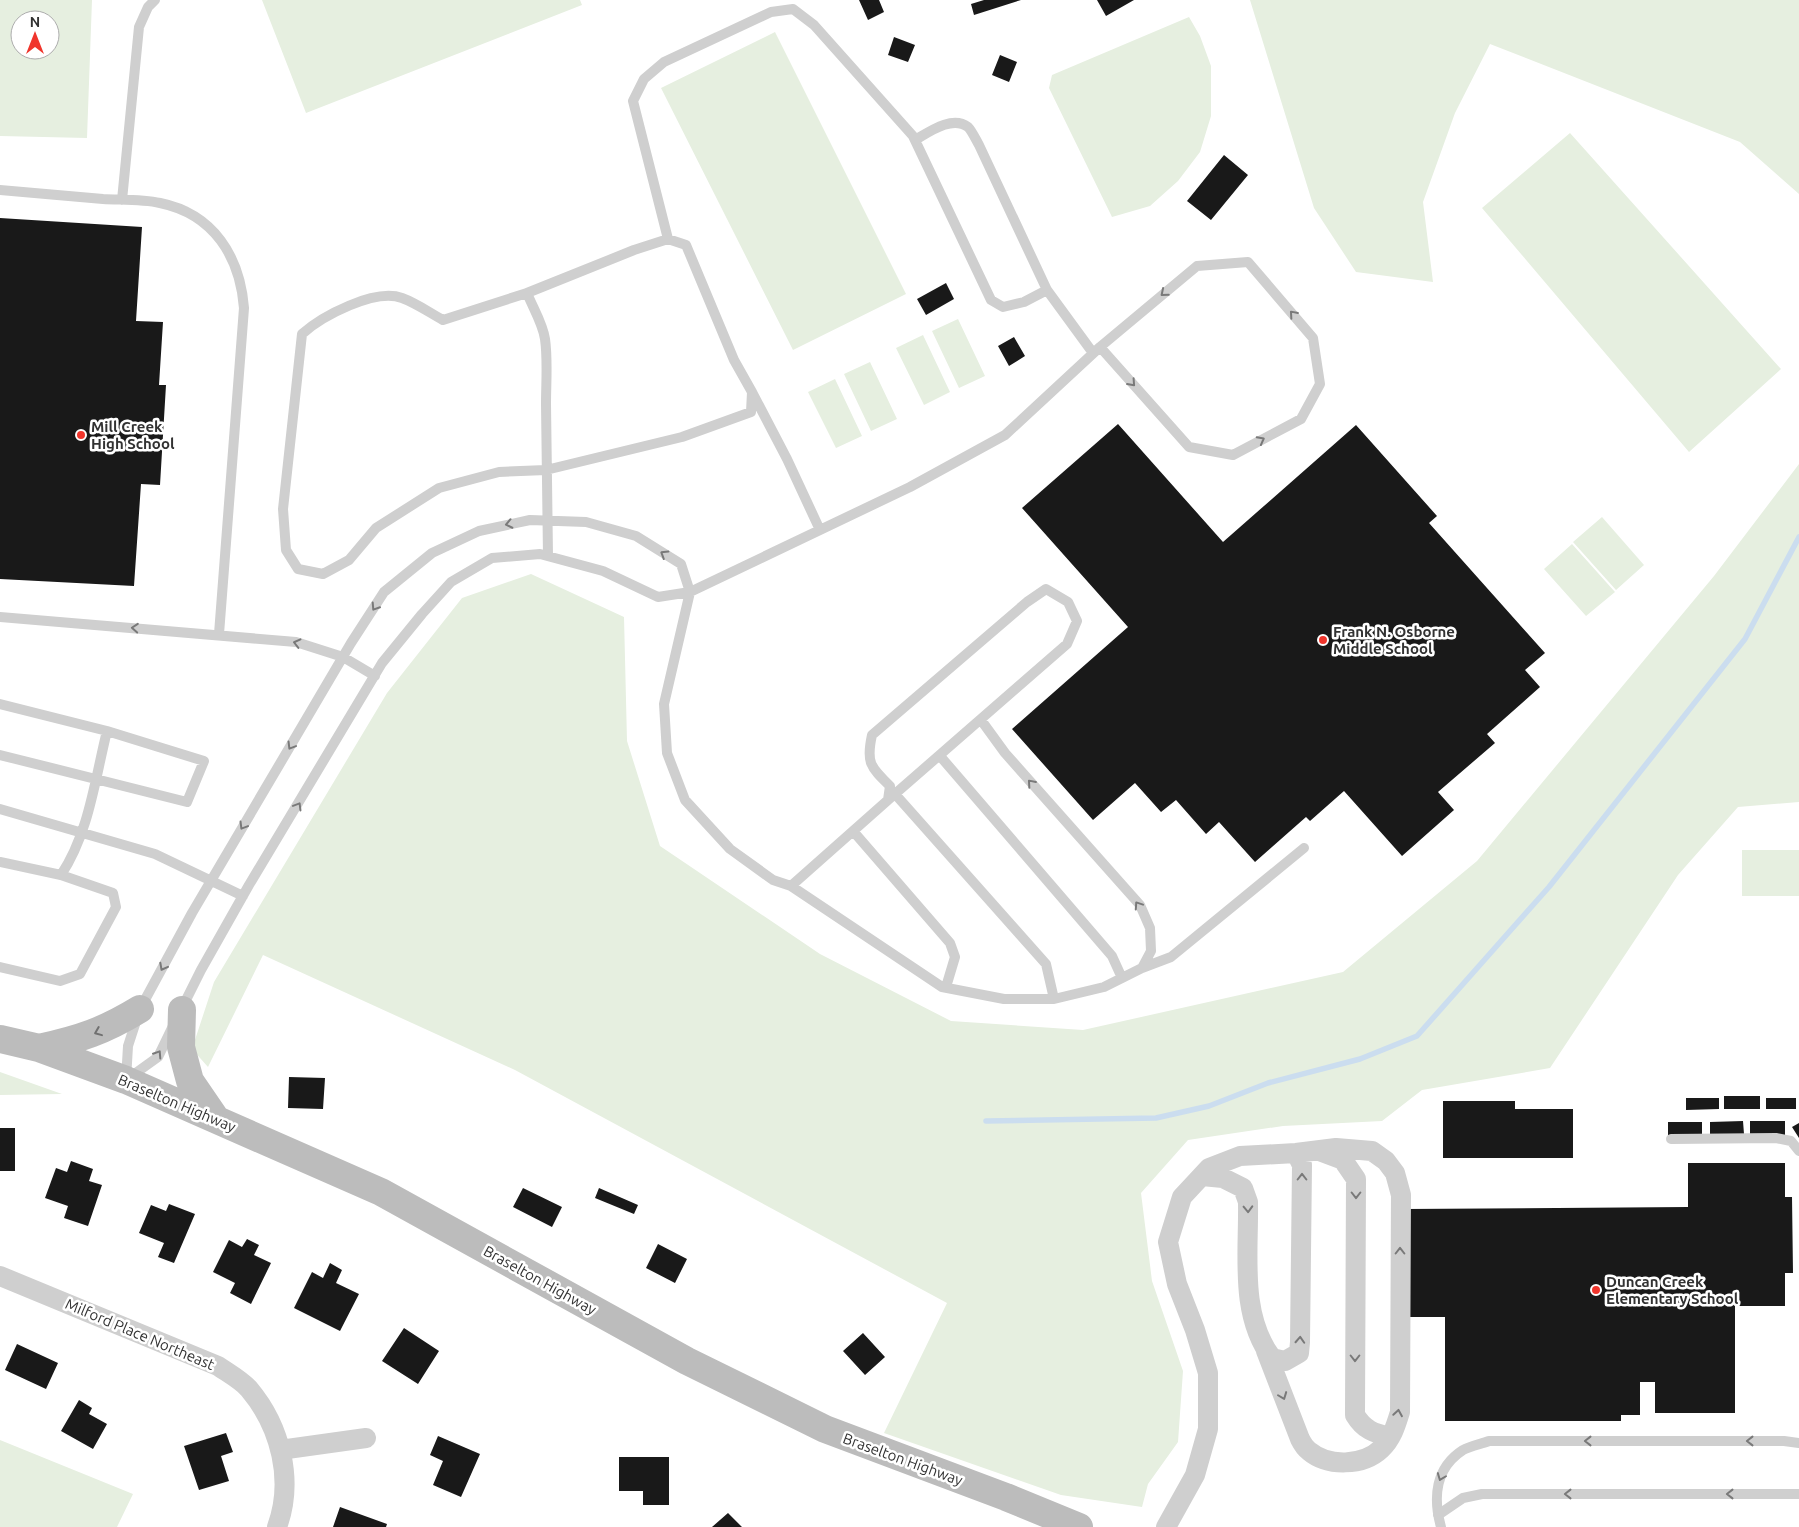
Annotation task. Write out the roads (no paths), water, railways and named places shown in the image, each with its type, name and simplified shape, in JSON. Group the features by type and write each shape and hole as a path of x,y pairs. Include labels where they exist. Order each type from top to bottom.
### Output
{"main road":[{"path":"39,1048 82,1038 112,1026 140,1009"},
{"path":"182,1010 181,1047 190,1081 216,1119"},
{"name":"Braselton Highway","path":"0,1039 39,1048 126,1080 381,1192 687,1361 824,1429 1006,1497 1079,1527"}],"street":[{"path":"1327,1149 1343,1160 1356,1179 1355,1415 1361,1426 1390,1437"},
{"path":"1166,1527 1195,1475 1208,1429 1208,1373 1195,1330 1177,1284 1168,1242 1182,1197 1209,1168 1240,1156 1296,1153 1327,1149 1372,1151 1386,1161 1395,1173 1401,1195 1400,1412 1395,1430 1381,1449 1364,1459 1344,1463 1324,1459 1308,1451 1300,1439 1266,1350"},
{"path":"1202,1176 1223,1178 1243,1188 1248,1202 1251,1312 1261,1344 1272,1358 1285,1361 1299,1353 1302,1165 1296,1153"},
{"name":"Milford Place Northeast","path":"0,1276 218,1366 249,1388 274,1428 286,1472 284,1509 277,1527"},
{"path":"280,1450 366,1438"}],"lane":[{"path":"122,200 138,27 148,7 155,0"},
{"path":"668,239 633,101 644,79 664,62 772,12 793,9 814,25 915,140 991,300 1003,307 1024,302 1047,290"},
{"path":"126,1080 158,1057 201,970 243,896 375,676 422,614 451,582 492,558 540,554 603,571 658,597 690,592 910,487 1004,435 1096,350 1197,266 1248,262 1313,338 1320,384 1302,419 1233,455 1189,447 1096,350 1047,290 979,144 968,127 955,123 938,127 915,140"},
{"path":"0,190 160,203 186,212 202,222 229,251 237,268 242,286 244,308 219,634"},
{"path":"752,392 751,412 682,437 546,470 499,472 439,488 376,528 348,560 323,574 298,569 286,550 283,509 302,334 315,322 374,296 400,297 443,320 527,293 634,250 668,239 686,246 734,360 752,392 787,459 820,530"},
{"path":"527,293 545,338 548,556"},
{"path":"126,1080 128,1046 140,1009 212,879 343,657 384,592 432,553 479,531 530,520 586,522 636,536 681,564 690,592 664,704 667,753 685,800 730,849 773,880 791,886 858,933 946,988 1004,999 1054,999 1104,988 1142,968 1171,957 1304,848"},
{"path":"791,886 891,797 1067,644 1076,621 1068,602 1046,589 1027,602 872,734 868,752 872,769 890,786 891,797 1046,964 1054,999"},
{"path":"0,617 296,642 343,657 375,676"},
{"path":"0,704 107,731 204,761 187,802 0,755"},
{"path":"981,720 1004,752 1140,905 1150,928 1151,951 1142,968"},
{"path":"61,875 74,855 82,832 107,731"},
{"path":"940,756 1112,956 1122,978"},
{"path":"0,809 155,854 212,879 243,896"},
{"path":"853,831 950,943 955,957 946,988"},
{"path":"0,862 61,875 113,893 116,907 80,974 60,981 0,967"},
{"path":"1671,1139 1776,1138 1791,1141 1799,1152"},
{"path":"1441,1527 1435,1493 1447,1463 1464,1449 1489,1441 1784,1441 1799,1443"},
{"path":"1438,1515 1463,1498 1482,1494 1799,1494"}],"waterway":[{"path":"986,1121 1156,1118 1209,1106 1268,1083 1360,1059 1417,1036 1549,887 1745,639 1799,537"}],"place":[{"name":"Mill Creek High School","path":"81,435"},
{"name":"Frank N. Osborne Middle School","path":"1323,640"},
{"name":"Duncan Creek Elementary School","path":"1596,1290"}]}
